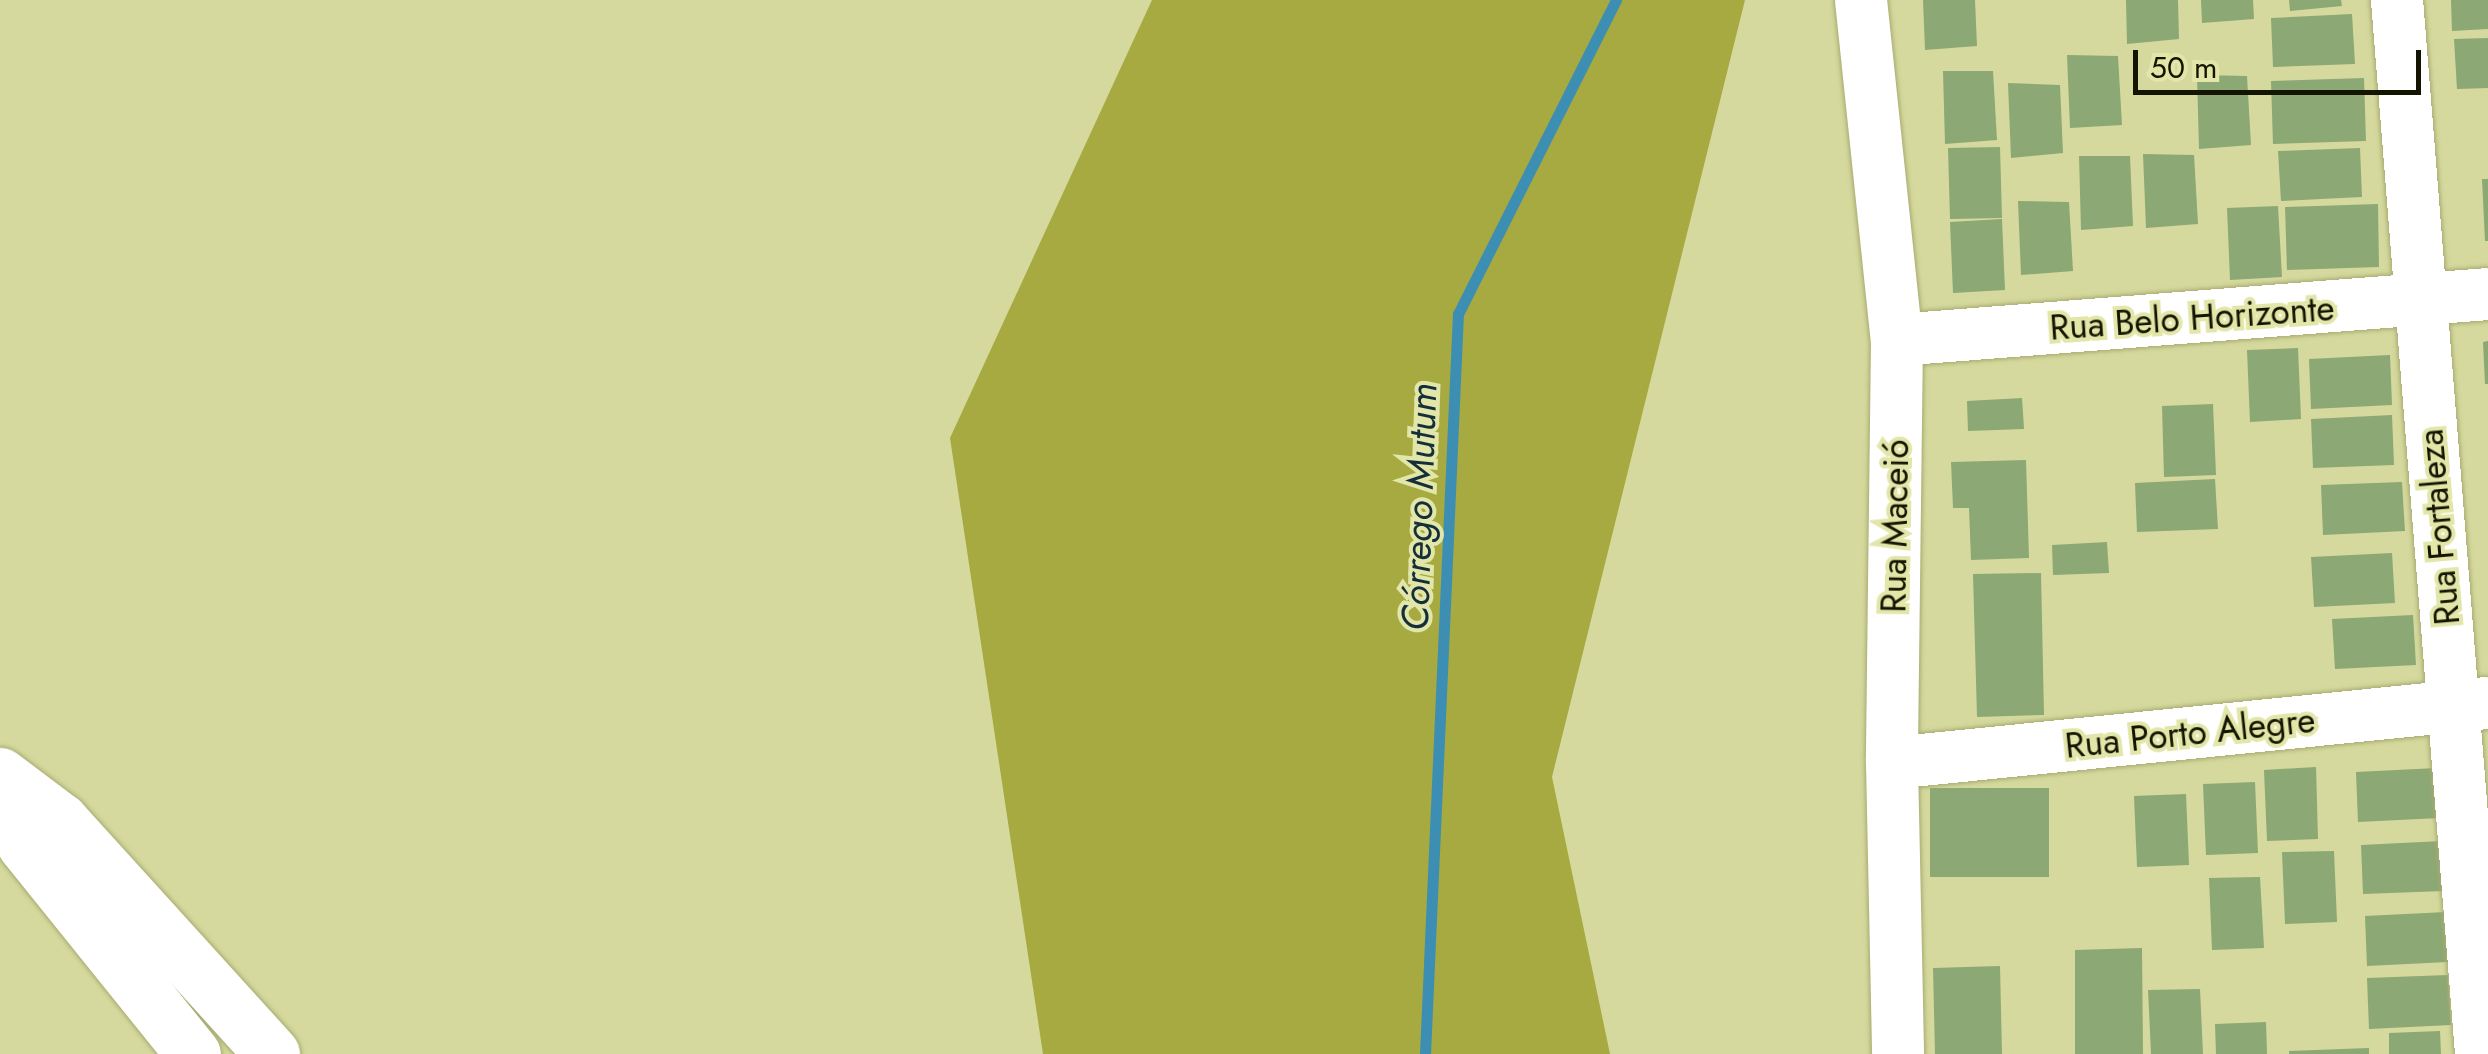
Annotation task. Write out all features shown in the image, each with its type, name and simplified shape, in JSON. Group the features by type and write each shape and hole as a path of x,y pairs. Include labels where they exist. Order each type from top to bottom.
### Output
{"main road":[{"path":"0,775 61,820 272,1054"},
{"path":"0,804 25,846 193,1054"}],"street":[{"name":"Rua Maceió","path":"1860,0 1897,340 1892,763 1898,1054"},
{"name":"Rua Fortaleza","path":"2397,0 2421,300 2471,705 2482,1054"},
{"name":"Rua Belo Horizonte","path":"1897,340 2488,294"},
{"name":"Rua Porto Alegre","path":"1892,763 2471,705"}],"shaded area":[{"path":"1152,0 1745,0 1552,777 1610,1054 1043,1054 950,438"}],"building":[{"path":"1923,0 1975,0 1977,46 1925,50"},
{"path":"2126,0 2178,0 2179,39 2127,44"},
{"path":"2201,0 2253,0 2254,19 2202,23"},
{"path":"2289,0 2341,0 2342,6 2290,11"},
{"path":"2451,0 2488,0 2488,29 2452,31"},
{"path":"2352,14 2355,64 2273,67 2271,18"},
{"path":"2488,38 2488,88 2457,89 2454,39"},
{"path":"2067,55 2118,56 2122,125 2070,128"},
{"path":"1943,71 1993,71 1997,140 1945,144"},
{"path":"2197,75 2247,76 2251,145 2199,149"},
{"path":"2364,78 2366,141 2273,144 2271,81"},
{"path":"2008,83 2060,85 2063,153 2011,158"},
{"path":"2000,147 2002,218 1950,219 1948,148"},
{"path":"2360,148 2362,197 2281,201 2278,151"},
{"path":"2143,154 2194,155 2198,224 2146,228"},
{"path":"2079,156 2130,156 2133,226 2081,230"},
{"path":"2482,179 2488,179 2488,241 2485,241"},
{"path":"2018,201 2069,202 2073,271 2021,275"},
{"path":"2378,204 2379,267 2287,270 2285,207"},
{"path":"2278,206 2282,277 2230,280 2227,208"},
{"path":"2002,219 2005,290 1953,293 1950,222"},
{"path":"2488,341 2488,384 2485,384 2483,342"},
{"path":"2298,348 2301,419 2250,422 2247,350"},
{"path":"2390,355 2392,405 2311,409 2309,359"},
{"path":"2022,398 2024,429 1968,431 1967,401"},
{"path":"2213,404 2216,475 2164,477 2162,406"},
{"path":"2392,415 2394,465 2313,468 2311,419"},
{"path":"2026,460 2029,558 1971,560 1969,508 1953,508 1951,462"},
{"path":"2215,479 2218,529 2137,532 2135,483"},
{"path":"2402,482 2405,531 2323,535 2321,485"},
{"path":"2107,542 2109,573 2053,575 2052,545"},
{"path":"2392,553 2395,603 2314,607 2311,557"},
{"path":"2041,573 2044,715 1977,717 1973,574"},
{"path":"2413,615 2416,665 2335,669 2332,619"},
{"path":"2316,767 2318,839 2267,841 2264,770"},
{"path":"2437,768 2439,818 2358,822 2356,772"},
{"path":"2255,782 2258,853 2206,855 2203,784"},
{"path":"1930,788 2049,788 2049,877 1930,877"},
{"path":"2186,794 2189,865 2137,867 2134,796"},
{"path":"2442,841 2444,891 2363,894 2361,845"},
{"path":"2334,851 2337,922 2285,924 2282,852"},
{"path":"2260,877 2264,948 2212,950 2209,878"},
{"path":"2446,912 2448,962 2367,966 2365,916"},
{"path":"2142,948 2143,1054 2075,1054 2075,950"},
{"path":"2000,966 2002,1054 1935,1054 1933,968"},
{"path":"2448,975 2451,1025 2369,1029 2367,978"},
{"path":"2200,989 2203,1054 2151,1054 2148,990"},
{"path":"2266,1022 2267,1054 2216,1054 2215,1024"},
{"path":"2440,1031 2441,1054 2389,1054 2389,1033"},
{"path":"2369,1048 2369,1054 2289,1054 2289,1051"}],"waterway":[{"name":"Córrego Mutum","path":"1425,1054 1458,314 1616,0"}]}
